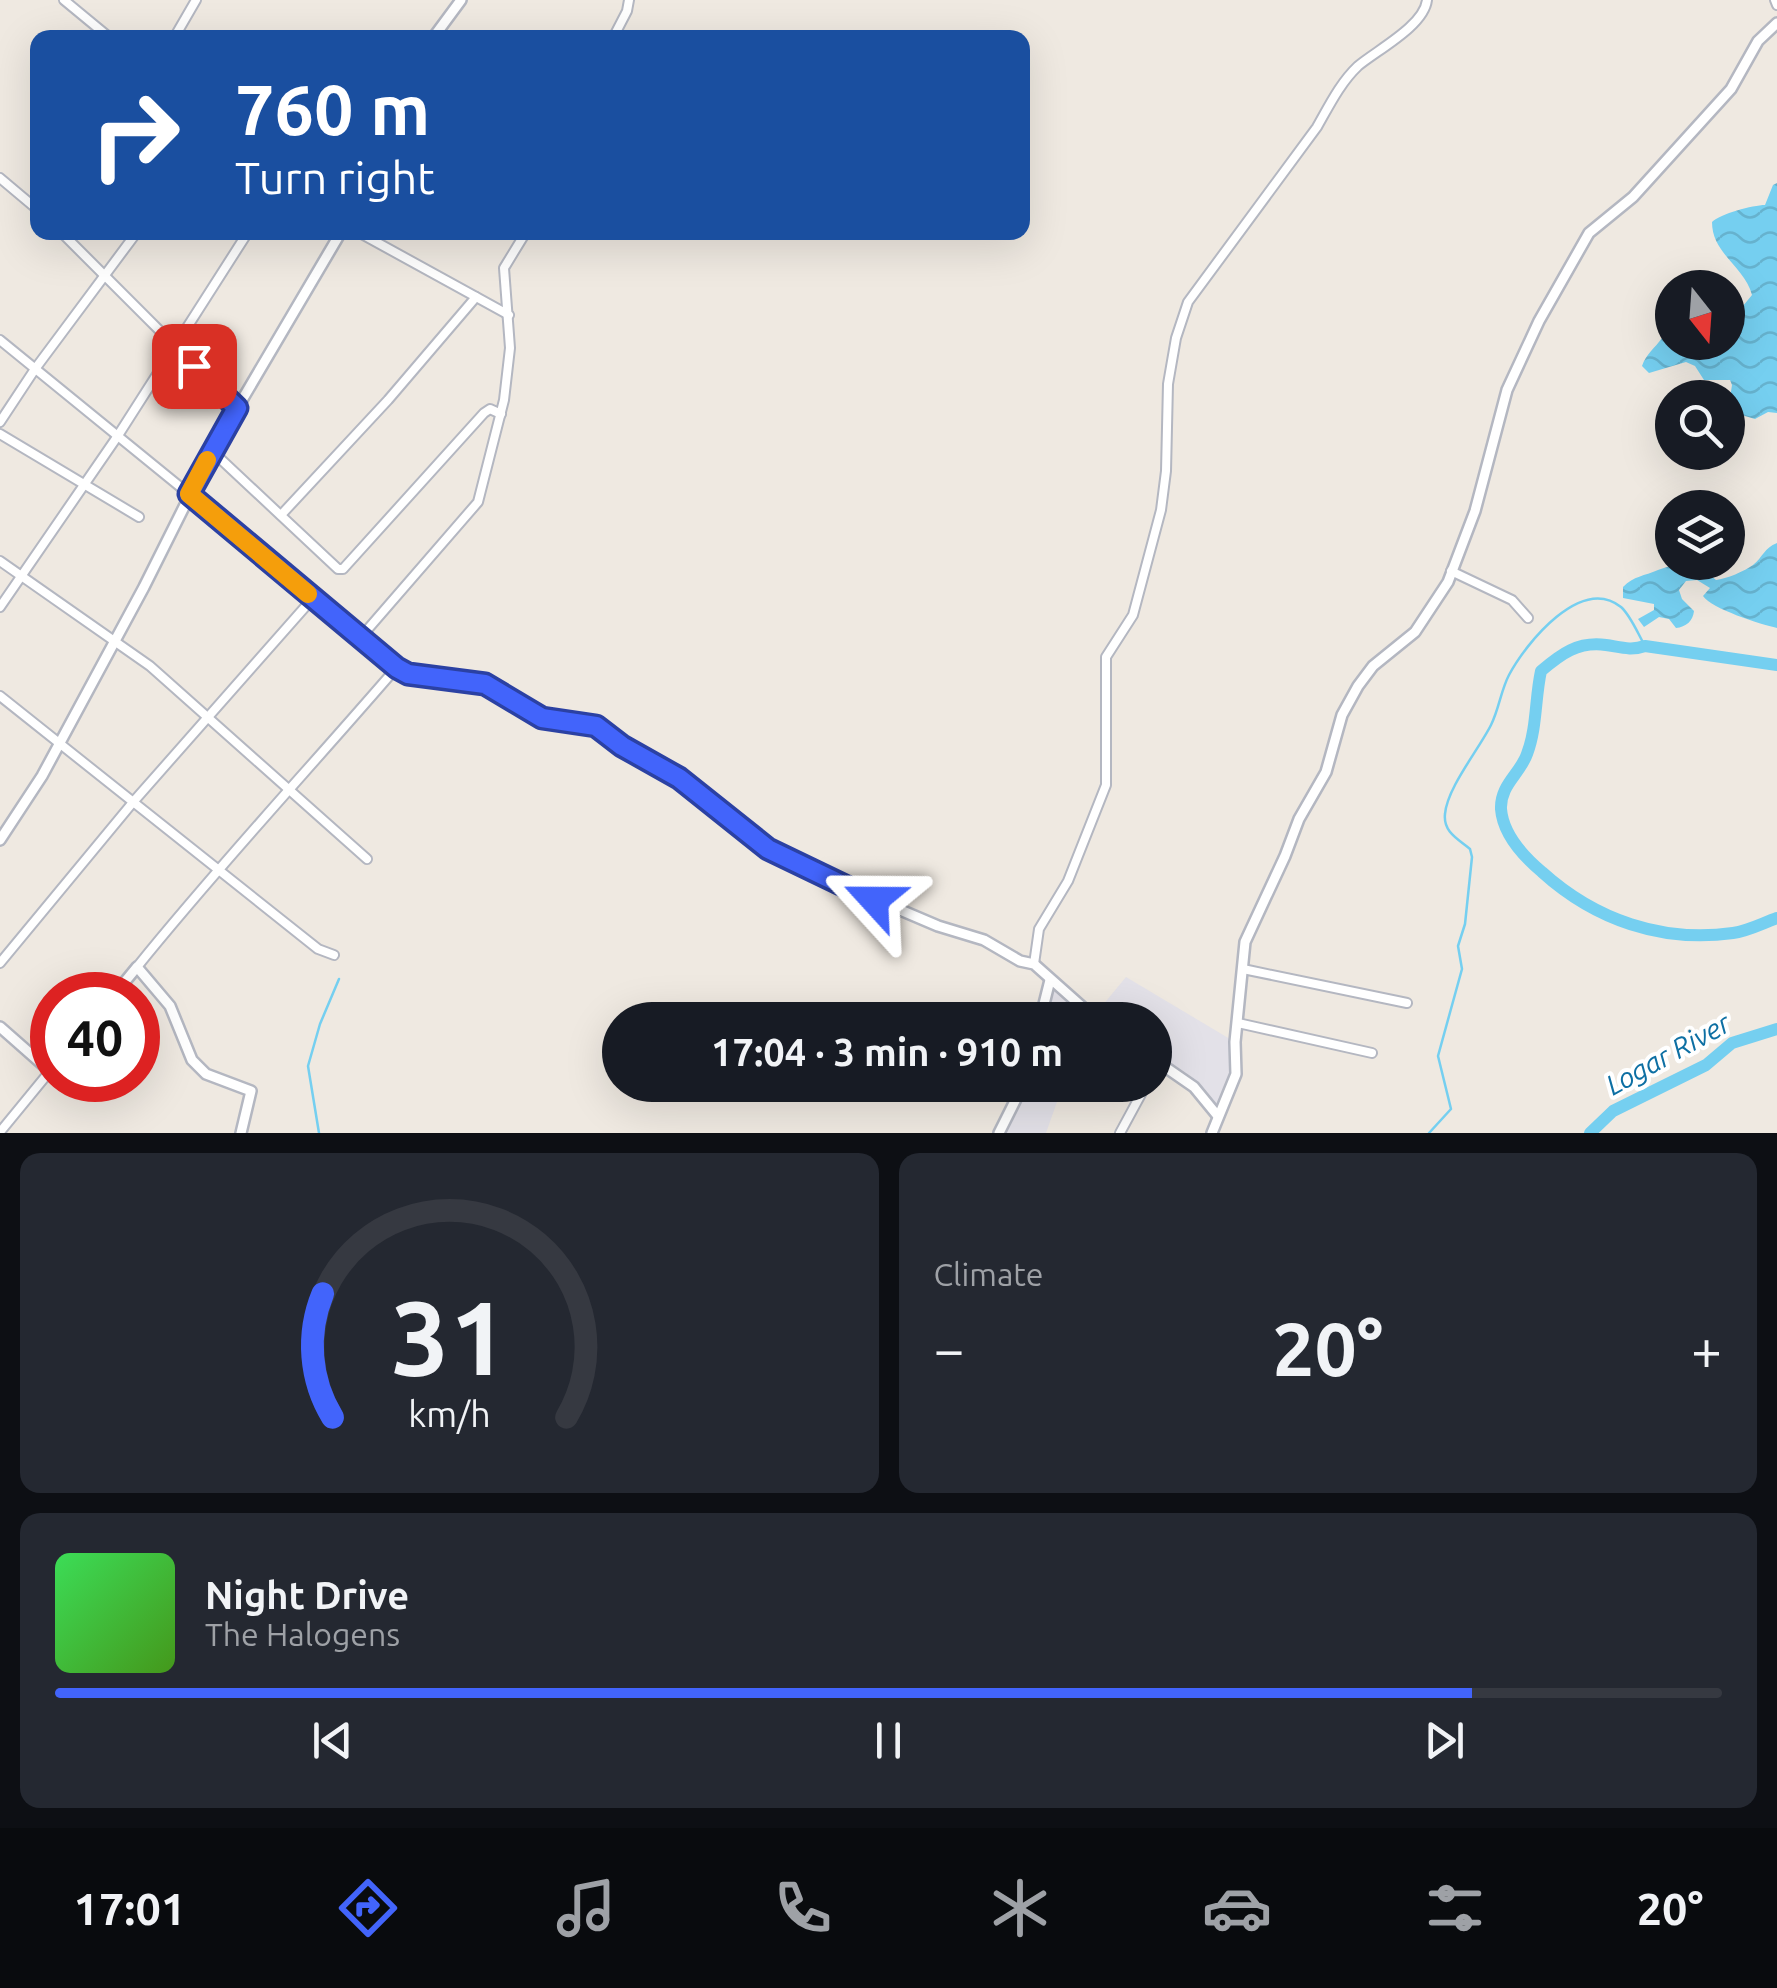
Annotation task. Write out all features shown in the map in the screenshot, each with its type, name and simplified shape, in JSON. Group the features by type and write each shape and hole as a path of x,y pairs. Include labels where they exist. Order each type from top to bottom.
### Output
{"street":[{"path":"64,0 100,30"},
{"path":"179,30 196,0"},
{"path":"439,30 461,0"},
{"path":"617,30 628,11 629,0"},
{"path":"1034,964 1039,928 1068,880 1106,785 1106,657 1133,615 1161,510 1168,384 1176,338 1188,302 1318,127 1345,82 1357,67 1391,43 1426,8 1427,0"},
{"path":"1212,1133 1233,1086 1245,942 1298,819 1326,772 1342,715 1364,675 1400,646 1443,592 1465,542 1507,390 1538,321 1589,233 1633,197 1730,89 1758,41 1777,23"},
{"path":"0,178 30,203"},
{"path":"69,240 237,408"},
{"path":"0,422 131,240"},
{"path":"0,607 117,437 243,240"},
{"path":"0,840 42,776 144,587 212,450 337,240"},
{"path":"373,240 509,315"},
{"path":"361,636 478,502 500,414 510,348 504,268 521,240"},
{"path":"281,515 388,400 476,297"},
{"path":"0,340 397,668 408,674 485,684 542,718 596,726 622,746 679,778 780,856 848,889 938,926 984,940 1020,961 1034,964 1076,1002"},
{"path":"212,450 338,569 343,569 484,412 490,409 500,414"},
{"path":"0,434 138,516"},
{"path":"0,561 115,638 367,859"},
{"path":"1451,571 1512,600 1528,618"},
{"path":"0,964 134,800 313,598"},
{"path":"133,972 218,867 397,668"},
{"path":"0,714 4,700 318,949 334,955"},
{"path":"137,967 170,1006 192,1060 206,1074 252,1091 241,1133"},
{"path":"1243,969 1406,1003"},
{"path":"1044,1002 1050,980"},
{"path":"1238,1023 1372,1052"},
{"path":"0,1027 30,1052"},
{"path":"1172,1073 1194,1087 1217,1115"},
{"path":"0,1132 30,1095"},
{"path":"1000,1133 1015,1102"},
{"path":"1120,1133 1137,1102"}],"shaded area":[{"path":"1126,977 1168,1002 1105,1002"},
{"path":"1050,980 1076,1002 1044,1002"},
{"path":"1172,1004 1235,1042 1236,1060 1217,1115 1209,1102 1172,1073"},
{"path":"1014,1102 1057,1102 1046,1133 999,1133"}],"water":[{"path":"1777,183 1777,413 1768,412 1755,419 1745,416 1745,380 1704,380 1695,366 1686,362 1649,373 1642,366 1655,346 1655,360 1745,360 1745,303 1752,295 1745,270 1738,270 1723,252 1712,222 1737,210 1765,205"},
{"path":"1777,543 1777,628 1748,620 1703,596 1710,588 1697,580 1745,580 1745,570"},
{"path":"1655,572 1655,580 1697,580 1686,581 1679,590 1694,611 1691,621 1676,628 1669,619 1659,617 1644,627 1638,619 1654,610 1654,604 1623,598 1623,587"}],"waterway":[{"path":"1429,1133 1451,1109 1438,1056 1462,969 1458,946 1465,924 1472,857 1470,849 1446,826 1451,792 1491,725 1509,675 1528,646 1556,617 1572,606 1605,599 1625,611 1645,646"},
{"name":"Logar River","path":"1777,665 1645,646 1596,644 1570,650 1541,671 1530,744 1507,786 1501,809 1510,836 1528,859 1563,889 1607,915 1655,931 1707,935 1739,932 1777,918"},
{"path":"319,1133 308,1066 339,979"},
{"name":"Logar River","path":"1590,1133 1613,1111 1706,1065 1732,1043 1777,1029"}],"slow traffic":[{"path":"207,460 189,494 308,594"}],"route":[{"path":"194,366 237,408 189,494 397,668 408,674 485,684 542,718 596,726 622,746 679,778 768,849 874,900"}]}
